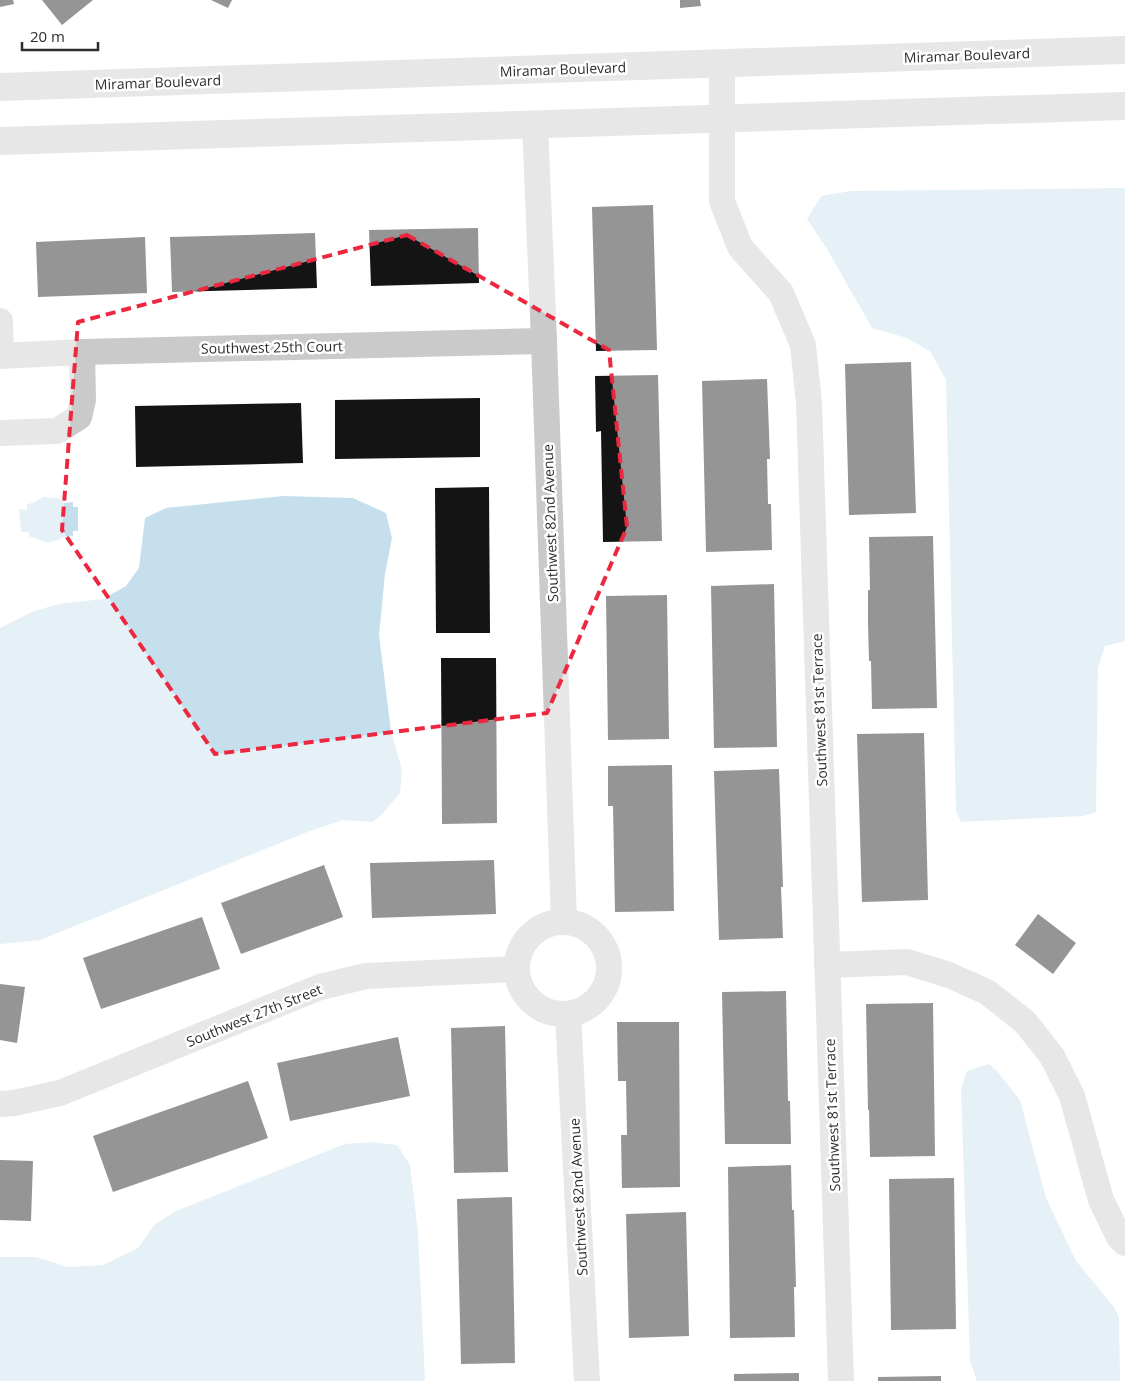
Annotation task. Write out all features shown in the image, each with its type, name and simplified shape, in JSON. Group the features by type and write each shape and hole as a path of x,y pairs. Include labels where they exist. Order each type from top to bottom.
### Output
{"street":[{"name":"Miramar Boulevard","path":"0,88 1125,50"},
{"name":"Southwest 81st Terrace","path":"722,63 722,201 740,248 781,293 804,345 809,412 841,1381"},
{"path":"0,141 1125,106"},
{"name":"Southwest 82nd Avenue","path":"535,124 564,922"},
{"path":"0,321 1,356"},
{"name":"Southwest 25th Court","path":"1,356 82,352 544,340"},
{"path":"0,433 57,431 79,417 83,400 82,352"},
{"path":"564,922 579,925 593,932 602,944 608,958 609,974 605,988 596,1001 583,1010 568,1014 553,1012 539,1007 528,997 520,984 517,969 519,955 526,942 536,931 549,924 564,922"},
{"path":"827,965 907,962 949,975 987,992 1025,1022 1052,1056 1072,1096 1102,1200 1119,1237 1125,1243"},
{"name":"Southwest 27th Street","path":"0,1104 14,1103 60,1093 320,987 366,976 517,969"},
{"name":"Southwest 82nd Avenue","path":"568,1014 588,1381"}],"highlighted area":[{"path":"407,235 609,350 627,527 547,713 215,754 62,530 78,322"}],"water":[{"path":"1125,188 1125,641 1105,646 1098,668 1096,812 1083,816 961,822 956,811 946,380 930,351 907,338 872,328 827,249 807,219 821,196 851,191"},
{"path":"284,496 353,498 386,513 392,538 385,574 379,635 391,731 402,770 400,793 373,822 343,820 310,831 40,940 0,944 0,628 32,612 58,604 103,599 126,586 139,568 145,518 166,508"},
{"path":"43,497 58,498 65,503 73,502 73,507 78,507 78,531 73,531 73,536 46,542 30,537 28,532 21,532 19,509 27,510 27,504"},
{"path":"989,1064 1020,1100 1046,1198 1076,1261 1114,1307 1119,1317 1120,1381 977,1381 970,1361 961,1089 967,1071"},
{"path":"370,1142 397,1145 410,1165 418,1232 425,1381 0,1381 0,1257 36,1257 67,1267 103,1265 138,1248 155,1224 176,1211 345,1144"}],"building":[{"path":"0,0 13,0 14,4 0,7"},
{"path":"42,0 93,0 62,25"},
{"path":"211,0 232,0 228,8"},
{"path":"680,0 700,0 701,6 680,8"},
{"path":"653,205 657,350 596,351 592,207"},
{"path":"478,228 479,283 371,286 369,230"},
{"path":"315,233 317,288 172,292 170,237"},
{"path":"145,237 147,293 38,297 36,242"},
{"path":"911,362 916,513 849,515 845,364"},
{"path":"658,375 662,541 603,542 601,431 596,432 595,376"},
{"path":"767,379 770,459 767,459 768,504 771,504 772,550 706,552 702,381"},
{"path":"480,398 480,457 335,459 335,400"},
{"path":"301,403 303,463 136,467 135,406"},
{"path":"489,487 490,633 436,633 435,488"},
{"path":"933,536 937,708 872,709 868,624 868,590 870,590 869,537"},
{"path":"774,584 777,747 714,748 711,586"},
{"path":"667,595 669,739 608,740 606,596"},
{"path":"441,658 496,658 497,823 442,824"},
{"path":"924,733 928,900 862,902 857,734"},
{"path":"672,765 674,911 615,912 613,806 608,806 608,766"},
{"path":"779,769 783,938 719,940 714,771"},
{"path":"494,860 496,914 372,918 370,863"},
{"path":"324,865 343,917 241,954 221,903"},
{"path":"1038,914 1076,943 1053,974 1015,945"},
{"path":"202,917 220,969 101,1009 83,958"},
{"path":"0,984 25,987 17,1043 0,1040"},
{"path":"786,991 788,1101 790,1101 791,1144 725,1144 722,992"},
{"path":"933,1003 935,1156 870,1157 866,1004"},
{"path":"617,1022 679,1022 680,1187 622,1188 621,1135 627,1135 626,1081 618,1081"},
{"path":"505,1026 508,1172 454,1173 451,1028"},
{"path":"398,1037 410,1096 290,1121 277,1063"},
{"path":"248,1081 268,1138 113,1192 93,1136"},
{"path":"0,1160 33,1161 31,1221 0,1220"},
{"path":"791,1165 796,1287 794,1287 795,1337 730,1338 728,1167"},
{"path":"954,1178 956,1329 891,1330 889,1179"},
{"path":"512,1197 515,1363 461,1364 457,1199"},
{"path":"686,1212 689,1336 629,1338 626,1214"},
{"path":"799,1373 799,1381 734,1381 734,1374"},
{"path":"941,1376 941,1381 878,1381 878,1377"}]}
